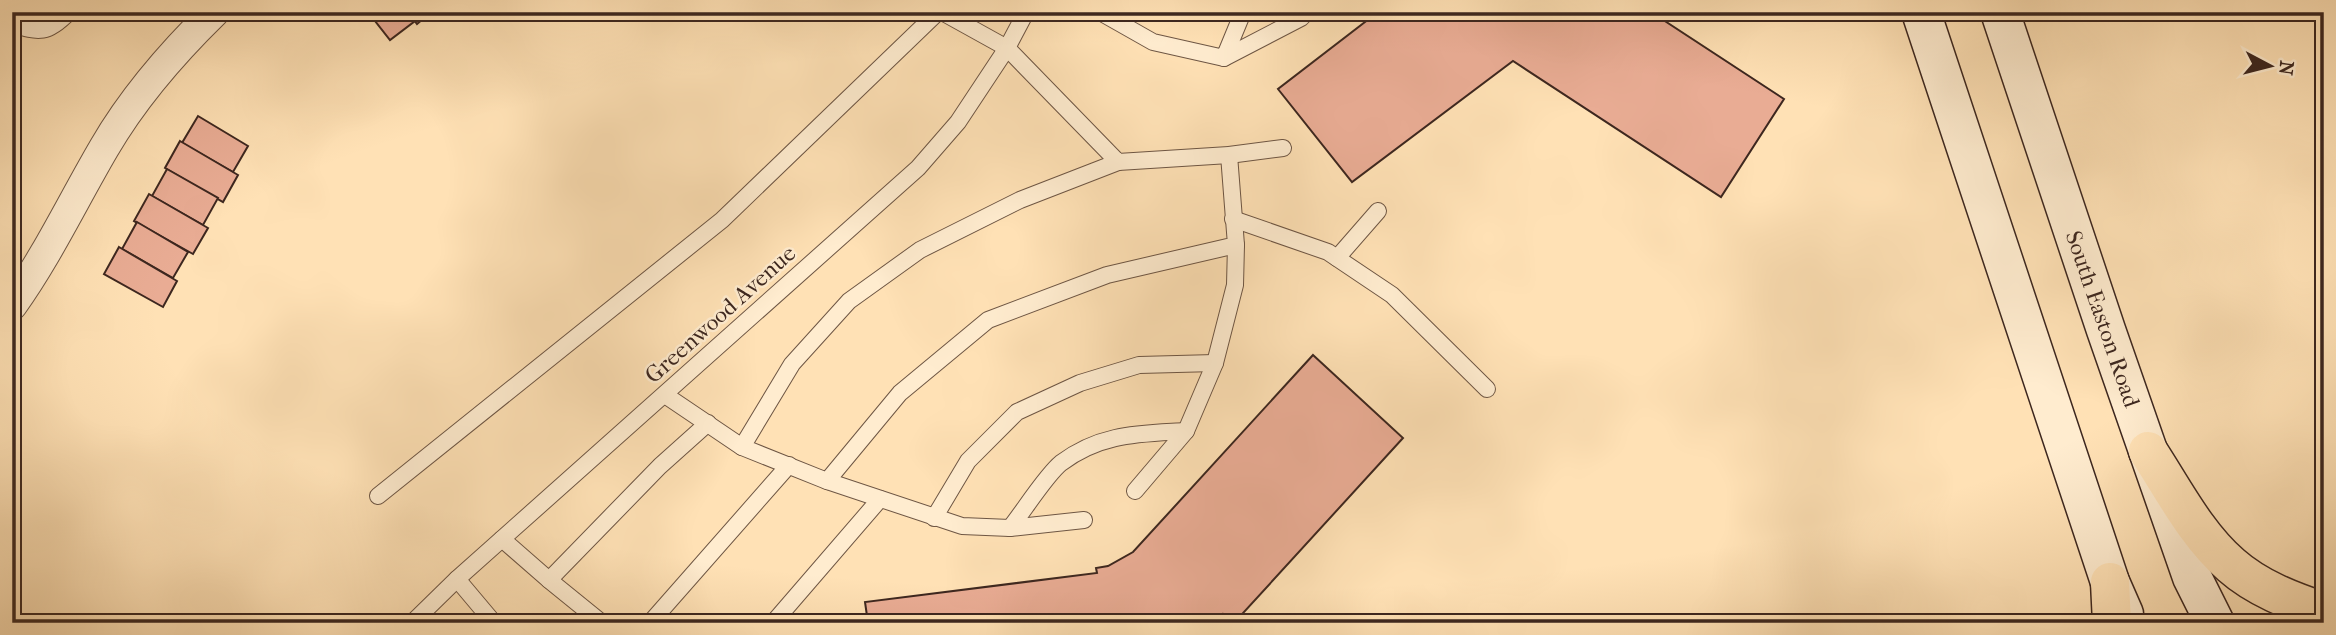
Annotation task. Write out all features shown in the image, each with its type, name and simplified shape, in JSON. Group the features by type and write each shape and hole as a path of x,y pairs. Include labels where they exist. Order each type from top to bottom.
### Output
{"highway":[{"path":"2148,451 2207,540 2232,566 2263,587 2324,612"},
{"path":"2110,582 2112,623"}],"main road":[{"path":"1921,12 2110,582 2128,623"},
{"name":"South Easton Road","path":"2000,12 2192,577 2215,623"}],"street":[{"path":"12,305 44,256 105,146 160,69 214,12"}],"lane":[{"path":"12,24 35,31 57,25 69,12"},
{"path":"378,496 722,220 940,12 1007,48 1118,162"},
{"name":"Greenwood Avenue","path":"412,623 457,579 918,168 958,122 1007,48 1026,12"},
{"path":"1100,12 1126,19 1153,42 1224,58 1301,18 1307,12"},
{"path":"1224,58 1243,12"},
{"path":"742,447 792,364 849,301 920,250 1020,200 1118,162 1229,155 1283,148"},
{"path":"1135,491 1186,431 1215,363 1235,285 1236,245 1229,155"},
{"path":"1337,258 1378,211"},
{"path":"1233,219 1328,252 1337,258 1392,295 1487,389"},
{"path":"827,481 900,393 988,320 1107,275 1236,245"},
{"path":"934,518 968,461 1017,412 1080,383 1139,365 1215,363"},
{"path":"665,395 742,447 827,481 934,518 962,526 1010,528 1084,520"},
{"path":"549,580 660,466 708,423"},
{"path":"1010,528 1059,465 1085,448 1121,435 1186,431"},
{"path":"650,623 789,466"},
{"path":"773,623 880,499"},
{"path":"502,539 603,623"},
{"path":"457,579 494,623"}],"building":[{"path":"368,12 408,12 415,21 390,40"},
{"path":"408,12 431,12 417,24"},
{"path":"1378,12 1651,12 1784,99 1721,197 1513,61 1352,182 1278,89"},
{"path":"198,116 248,146 233,172 182,143"},
{"path":"180,141 238,175 223,202 165,168"},
{"path":"167,169 218,198 203,225 152,196"},
{"path":"149,194 208,228 193,254 134,221"},
{"path":"137,222 188,252 173,278 122,249"},
{"path":"119,247 177,281 163,307 104,274"},
{"path":"1313,355 1403,438 1234,623 1223,614 1215,623 868,623 865,602 1097,573 1096,568 1108,566 1133,552"}]}
